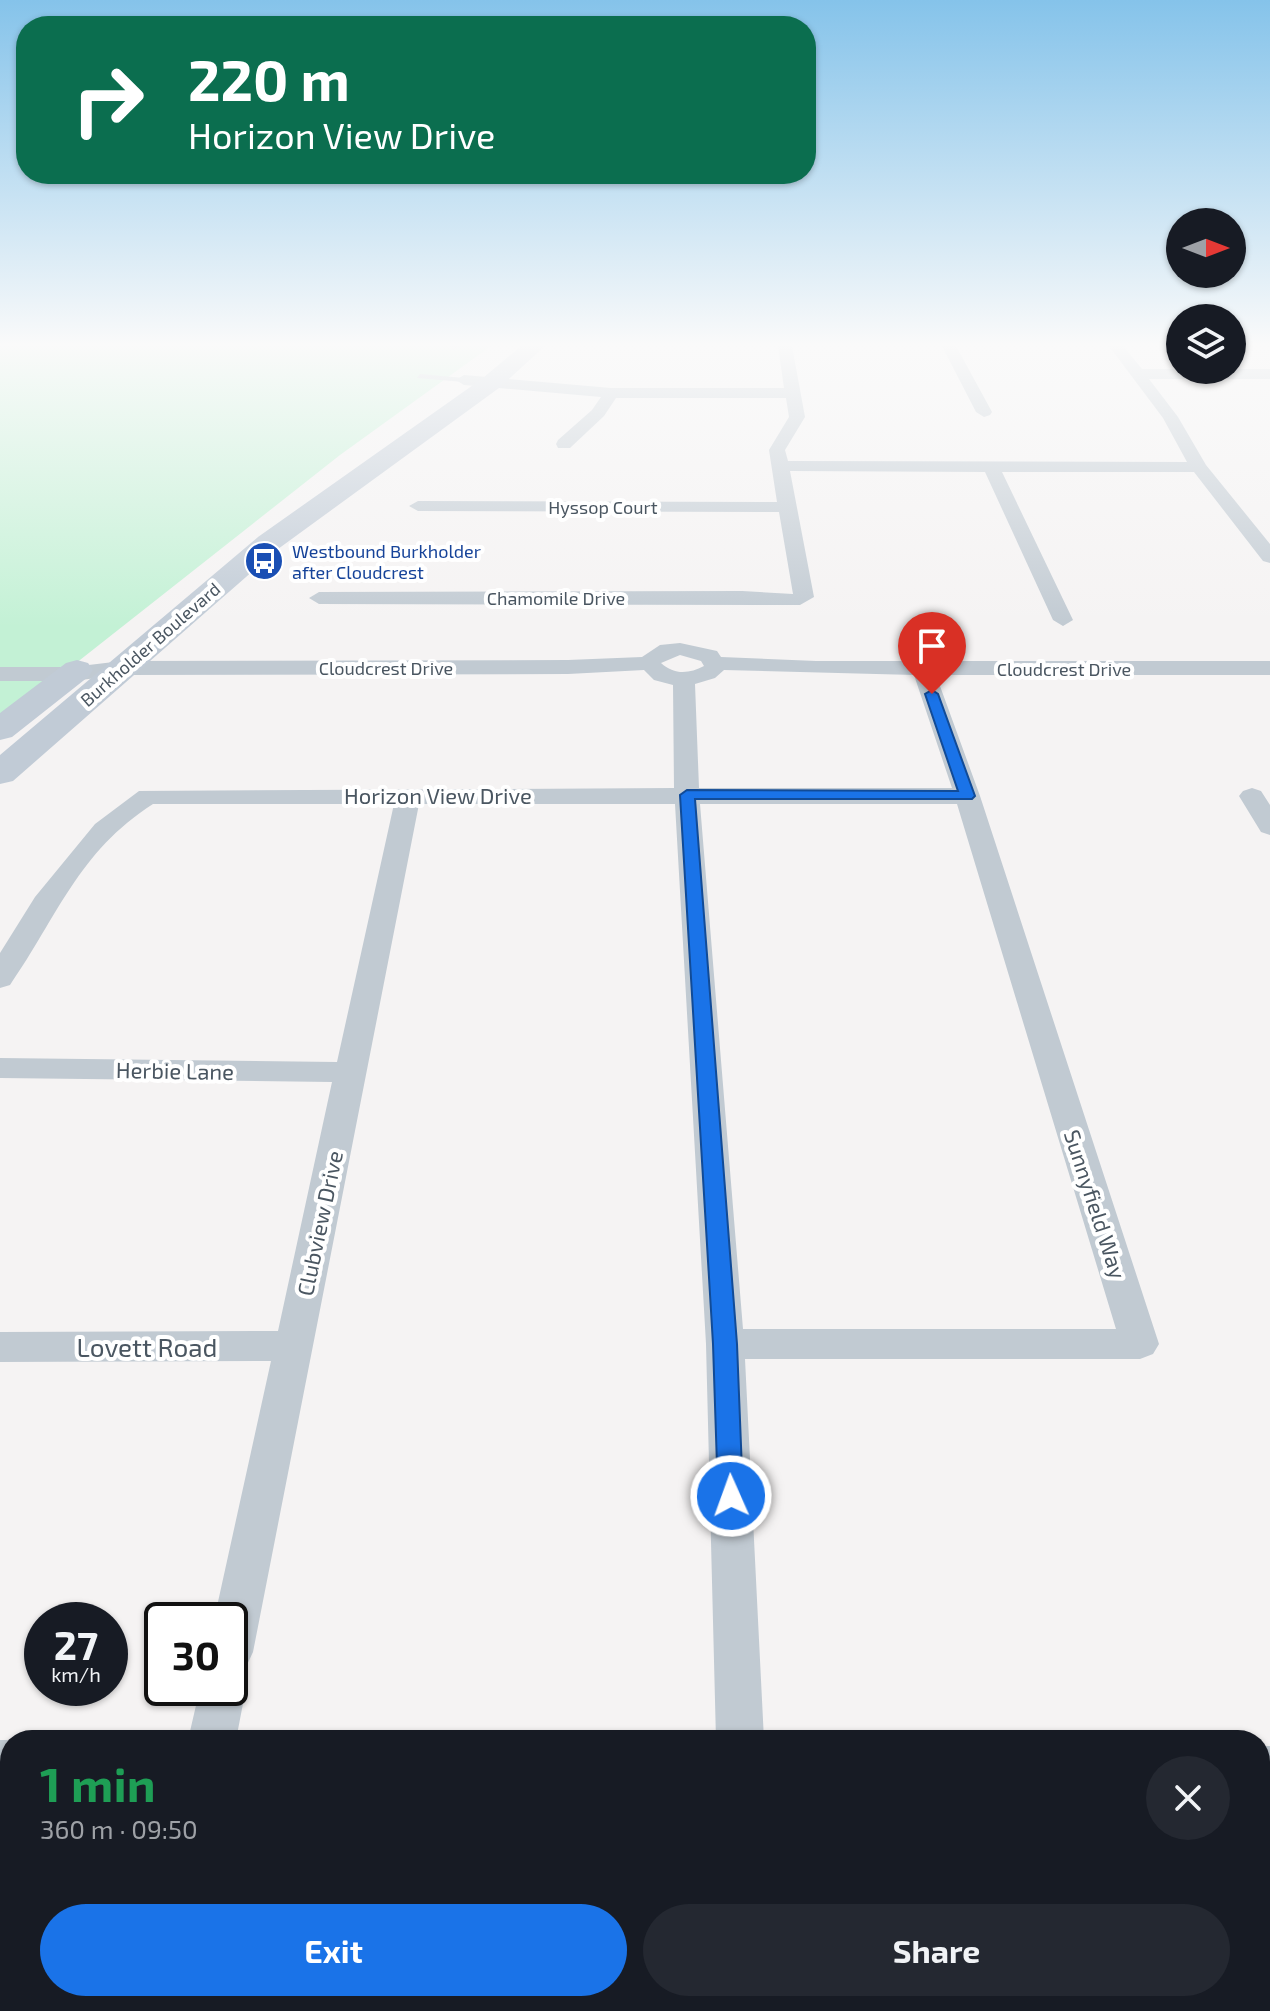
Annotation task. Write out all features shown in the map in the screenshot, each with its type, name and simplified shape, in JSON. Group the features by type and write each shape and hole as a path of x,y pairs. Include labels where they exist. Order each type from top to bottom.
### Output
{"main road":[{"name":"Burkholder Boulevard","path":"0,773 94,667 274,510 377,440"},
{"name":"Burkholder Boulevard","path":"0,730 94,667 411,440"}],"street":[{"path":"564,444 569,440"},
{"path":"783,440 777,450 788,507"},
{"path":"1183,440 1199,467 1270,557"},
{"path":"780,466 1199,467"},
{"path":"991,467 1063,620"},
{"name":"Hyssop Court","path":"418,506 788,507"},
{"name":"Chamomile Drive","path":"319,598 678,611 793,601 804,597 788,507"},
{"path":"678,611 687,795 725,1344 740,1730"},
{"name":"Cloudcrest Drive","path":"0,661 94,667 568,667 650,663 660,674 682,664 707,674 715,663 923,669 1270,668"},
{"name":"Cloudcrest Drive","path":"0,674 94,667"},
{"name":"Sunnyfield Way","path":"725,1344 1140,1344 967,796 923,669"},
{"name":"Clubview Drive","path":"240,1602 408,795"},
{"name":"Horizon View Drive","path":"0,979 30,924 83,854 128,807 148,796 967,796"},
{"path":"1261,796 1270,827"},
{"name":"Herbie Lane","path":"0,1068 350,1072"},
{"name":"Lovett Road","path":"0,1347 293,1346"},
{"path":"214,1730 219,1706"}],"green space":[{"path":"0,440 361,440 340,455 0,723"}],"place":[{"name":"Westbound Burkholder after Cloudcrest","path":"264,561"}],"route":[{"path":"731,1496 725,1344 687,795 967,796 932,694"}]}
